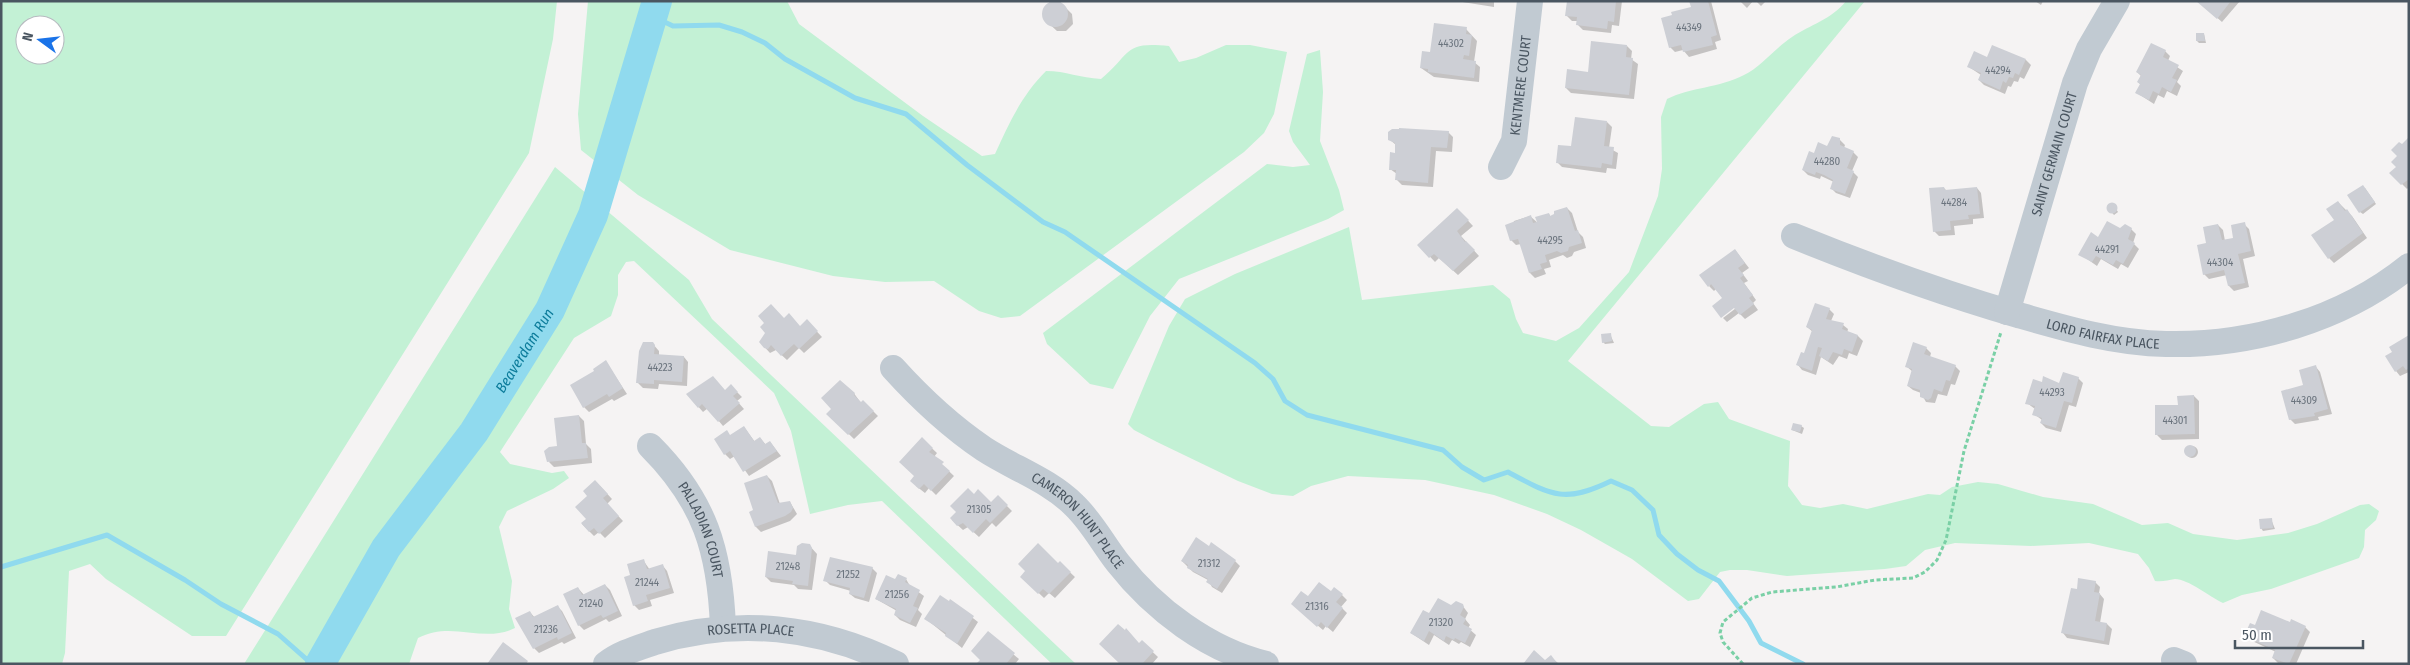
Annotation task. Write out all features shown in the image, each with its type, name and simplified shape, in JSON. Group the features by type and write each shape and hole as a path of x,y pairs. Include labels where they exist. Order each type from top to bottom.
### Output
{"street":[{"name":"KENTMERE COURT","path":"1501,167 1514,141 1530,1"},
{"name":"SAINT GERMAIN COURT","path":"2007,312 2075,83 2088,49 2117,1"},
{"name":"LORD FAIRFAX PLACE","path":"1794,236 1904,279 2007,312 2076,332 2111,339 2166,344 2222,342 2285,329 2336,310 2370,292 2409,266"},
{"name":"CAMERON HUNT PLACE","path":"893,368 921,398 953,426 985,449 1056,490 1074,505 1092,525 1127,574 1167,612 1196,633 1229,650 1266,664"},
{"name":"PALLADIAN COURT","path":"650,446 679,478 707,529 716,556 721,585 724,627"},
{"name":"ROSETTA PLACE","path":"606,664 613,658 667,638 724,627 782,629 811,634 853,645 896,664"}],"path":[{"path":"1743,664 1723,642 1720,633 1723,622 1737,608 1752,598 1772,592 1836,587 1875,580 1913,578 1925,572 1937,560 1946,540 1964,451 2007,312"}],"green space":[{"path":"1,1 557,1 553,39 529,153 226,636 192,636 106,579 90,564 69,571 65,653 62,664 1,664"},
{"path":"588,1 787,1 799,24 923,116 982,156 995,154 1023,100 1046,71 1101,79 1129,51 1143,45 1169,46 1179,62 1196,58 1226,45 1250,45 1287,52 1274,114 1264,133 1244,152 1020,316 1001,318 979,311 934,281 885,282 833,276 730,250 638,195 581,150 578,114"},
{"path":"1846,1 1865,1 1568,361 1651,426 1669,427 1704,404 1718,402 1729,419 1790,441 1788,486 1802,505 1820,508 1843,504 1867,509 1928,494 1940,495 1952,487 1978,482 1998,484 2043,497 2093,504 2142,525 2168,523 2193,534 2237,540 2288,533 2317,524 2360,505 2369,504 2379,511 2376,520 2365,530 2364,547 2359,558 2271,589 2242,595 2223,603 2180,580 2155,581 2149,568 2138,554 2089,543 2031,546 1955,543 1925,550 1906,566 1885,569 1787,576 1747,570 1720,572 1699,599 1688,601 1632,559 1581,530 1547,514 1494,495 1425,480 1348,476 1311,486 1293,496 1272,494 1238,481 1157,442 1134,430 1128,424 1169,326 1185,299 1235,274 1349,227 1362,300 1493,285 1510,299 1516,319 1523,333 1556,341 1579,328 1629,272 1658,196 1662,169 1661,117 1667,99 1686,92 1725,83 1750,72 1786,41 1834,13"},
{"path":"1320,50 1323,92 1320,141 1339,190 1344,210 1328,219 1179,279 1150,316 1113,389 1090,384 1047,344 1043,333 1267,164 1293,167 1310,165 1293,142 1289,131 1307,54"},
{"path":"555,167 689,280 712,319 1076,664 1052,664 882,501 848,505 810,514 791,431 774,393 634,261 626,262 618,275 618,295 611,316 574,338 500,452 510,464 552,473 564,471 569,478 553,489 507,511 499,527 512,581 509,609 515,628 491,634 455,631 431,633 418,638 409,664 244,664"}],"building":[{"path":"1055,1 1064,5 1068,14 1064,23 1055,27 1046,23 1042,14 1046,5"},
{"path":"1567,1 1616,1 1614,22 1608,21 1607,29 1576,25 1577,17 1565,16"},
{"path":"1689,1 1708,1 1717,35 1711,37 1713,45 1683,52 1681,45 1669,48 1661,18 1672,15 1671,12 1691,7"},
{"path":"2196,1 2231,1 2217,19"},
{"path":"1434,23 1467,27 1466,34 1472,35 1469,56 1464,55 1463,59 1476,61 1474,78 1428,72 1428,69 1420,68 1422,51 1430,52"},
{"path":"2196,33 2204,33 2205,41 2196,41"},
{"path":"1591,41 1627,45 1626,57 1633,58 1629,95 1565,88 1567,69 1588,72"},
{"path":"2151,43 2166,50 2163,57 2179,65 2172,78 2177,80 2171,92 2162,87 2159,94 2153,91 2149,100 2135,93 2140,84 2137,82 2141,75 2136,72"},
{"path":"1992,45 2026,59 2019,75 2015,73 2013,78 2009,77 2006,83 2003,81 2000,90 1978,80 1981,73 1967,67 1974,51 1987,57"},
{"path":"1575,117 1607,121 1604,146 1614,147 1612,165 1602,163 1601,168 1556,163 1558,145 1571,146"},
{"path":"1399,128 1449,131 1447,148 1431,147 1428,183 1395,180 1396,170 1389,170 1390,152 1395,153 1395,143 1388,140 1388,132"},
{"path":"1832,136 1840,138 1840,145 1854,151 1847,168 1854,171 1845,194 1830,189 1833,180 1816,172 1815,175 1802,170 1809,151 1814,153 1818,142 1827,146"},
{"path":"2409,137 2409,179 2401,185 2389,173 2396,167 2391,162 2397,156 2391,150 2399,142 2402,144"},
{"path":"2363,185 2375,202 2359,213 2347,195"},
{"path":"1944,187 1945,190 1977,187 1980,214 1968,215 1969,219 1950,221 1951,230 1933,232 1929,188"},
{"path":"2338,201 2345,211 2347,209 2363,233 2328,259 2311,235 2334,220 2326,209"},
{"path":"2110,203 2114,203 2117,208 2116,212 2110,213 2107,210 2107,206"},
{"path":"1567,207 1575,231 1578,230 1582,243 1569,247 1568,251 1561,253 1557,251 1545,255 1547,262 1540,264 1542,269 1529,273 1518,239 1510,241 1505,225 1531,215 1533,223 1537,222 1535,217 1549,213 1550,216 1554,214 1554,211"},
{"path":"1457,208 1469,220 1457,231 1465,242 1475,250 1453,271 1434,254 1429,258 1417,245"},
{"path":"2107,221 2120,228 2125,224 2132,228 2128,239 2135,243 2123,264 2116,260 2113,265 2096,256 2092,262 2078,255 2091,232 2098,237"},
{"path":"2245,222 2251,251 2238,254 2245,283 2228,286 2224,270 2203,275 2197,245 2206,243 2203,227 2218,224 2222,240 2233,238 2231,225"},
{"path":"1735,249 1745,263 1738,268 1744,275 1740,278 1753,295 1749,298 1754,304 1740,315 1734,308 1721,318 1712,306 1722,298 1711,284 1708,287 1699,275"},
{"path":"1815,303 1830,308 1826,319 1844,323 1842,329 1858,335 1852,352 1844,349 1842,355 1833,352 1828,361 1819,356 1822,348 1818,347 1812,371 1796,365 1801,352 1804,353 1812,330 1806,327"},
{"path":"771,304 784,318 789,313 800,326 807,319 818,331 799,349 794,344 781,356 771,345 768,349 764,348 759,342 765,333 760,327 764,323 758,316"},
{"path":"1611,333 1612,341 1602,343 1601,334"},
{"path":"2409,335 2409,368 2406,370 2403,366 2395,372 2385,356 2392,352 2389,347"},
{"path":"643,342 653,342 655,345 654,354 684,356 682,382 654,380 654,384 636,383 639,351"},
{"path":"1913,342 1927,347 1924,354 1956,365 1950,381 1946,380 1942,392 1934,389 1931,398 1928,400 1920,397 1920,390 1907,386 1912,369 1905,367"},
{"path":"606,360 623,388 609,397 607,394 583,408 570,385 594,371 593,369"},
{"path":"2316,365 2328,409 2314,413 2315,416 2289,420 2281,391 2303,385 2299,370"},
{"path":"2063,372 2079,377 2072,403 2064,401 2056,428 2040,423 2042,418 2032,415 2035,406 2025,404 2033,379 2042,382 2043,376 2059,383"},
{"path":"713,376 725,390 731,384 738,392 733,396 740,403 718,422 702,404 698,408 686,394"},
{"path":"840,380 855,393 854,395 861,402 863,400 874,411 848,435 826,414 831,409 821,398"},
{"path":"2194,395 2195,434 2155,435 2155,405 2178,405 2177,396"},
{"path":"579,415 582,443 586,443 588,458 547,462 544,451 549,447 557,446 554,418"},
{"path":"1793,423 1802,425 1800,432 1791,430"},
{"path":"744,426 754,441 760,437 765,444 770,441 777,451 743,472 730,451 724,455 714,439 727,430 730,435"},
{"path":"922,437 933,448 929,452 944,462 942,464 950,471 931,491 924,484 919,489 910,481 914,476 899,462"},
{"path":"2188,445 2192,445 2196,451 2192,457 2188,457 2184,453 2184,449"},
{"path":"767,475 778,503 790,501 793,508 785,516 755,527 749,512 753,510 744,483"},
{"path":"595,480 608,494 603,498 619,516 599,534 594,528 589,532 581,523 586,519 575,507 587,496 583,491"},
{"path":"968,488 974,494 978,489 991,502 998,495 1008,505 990,523 986,519 973,533 963,523 957,526 950,518 956,512 950,506"},
{"path":"2272,518 2273,528 2260,529 2259,519"},
{"path":"1196,537 1209,546 1211,542 1236,560 1217,589 1206,582 1208,579 1187,568 1188,565 1181,561"},
{"path":"802,543 810,544 812,548 808,586 792,584 793,581 765,577 768,551 796,555 797,546"},
{"path":"1038,543 1058,563 1060,561 1071,572 1049,594 1043,589 1038,594 1020,577 1025,571 1018,564"},
{"path":"830,557 873,567 864,598 849,594 850,588 823,581"},
{"path":"644,559 647,569 663,564 670,588 646,595 648,601 633,606 624,577 630,575 627,564"},
{"path":"898,574 907,578 905,582 920,590 913,606 918,608 910,623 894,615 896,609 875,599 886,575 895,579"},
{"path":"2078,578 2096,581 2094,592 2100,593 2095,621 2107,623 2104,641 2061,633 2071,588 2077,589"},
{"path":"1319,582 1331,591 1334,587 1343,594 1336,602 1343,608 1327,628 1321,622 1317,627 1291,604 1301,591 1308,596"},
{"path":"605,584 618,611 603,618 601,615 578,626 563,594 578,587 582,595"},
{"path":"940,595 949,601 950,599 974,616 957,644 945,636 946,633 924,619"},
{"path":"1438,598 1451,605 1456,601 1463,604 1464,607 1460,615 1466,619 1463,624 1472,629 1465,643 1446,636 1444,641 1429,631 1424,641 1410,633 1423,610 1429,613"},
{"path":"558,605 572,633 558,640 557,637 533,649 515,618 530,611 533,617"},
{"path":"2261,610 2290,622 2291,619 2306,626 2289,664 2272,658 2275,650 2244,636 2250,623 2255,625"},
{"path":"1118,624 1125,630 1126,628 1139,643 1142,640 1154,651 1142,664 1120,664 1099,644"},
{"path":"988,631 1015,653 1006,664 976,664 980,660 971,651"},
{"path":"503,642 528,661 526,664 487,664"},
{"path":"1534,650 1545,660 1551,655 1557,663 1523,664"}],"waterway":[{"name":"Beaverdam Run","path":"320,664 386,548 474,432 550,310 593,215 657,1"},
{"path":"654,17 673,26 719,25 742,32 765,43 785,59 855,98 906,114 967,165 1043,222 1065,232 1255,363 1273,379 1285,401 1307,415 1443,450 1462,467 1484,480 1508,472 1547,491 1558,494 1581,493 1611,481 1632,490 1653,510 1659,535 1677,554 1698,570 1719,581 1749,621 1761,643 1803,664"},
{"path":"1,567 107,535 185,580 221,604 278,634 312,664"}]}
